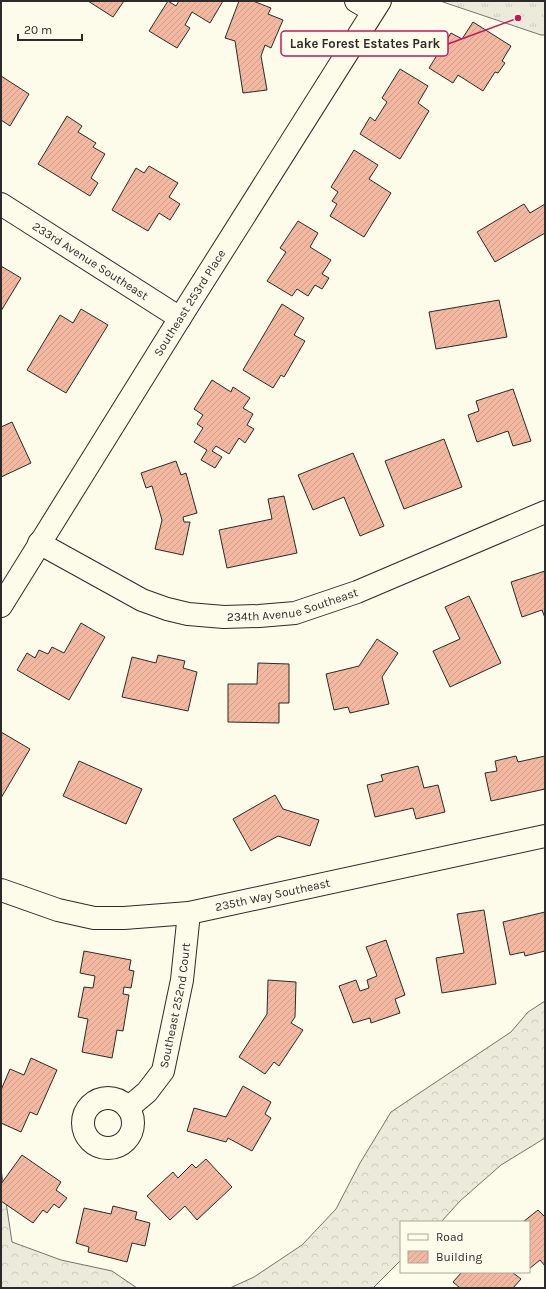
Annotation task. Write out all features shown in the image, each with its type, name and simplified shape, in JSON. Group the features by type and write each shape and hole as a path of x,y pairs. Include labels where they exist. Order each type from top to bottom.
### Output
{"street":[{"name":"Southeast 253rd Place","path":"1,606 180,318 370,4"},
{"name":"233rd Avenue Southeast","path":"1,204 180,318"},
{"name":"234th Avenue Southeast","path":"39,543 142,600 167,609 195,615 224,617 259,616 295,613 357,592 545,512"},
{"name":"235th Way Southeast","path":"1,890 58,910 94,918 124,918 189,913 545,836"},
{"name":"Southeast 252nd Court","path":"128,1108 147,1092 163,1071 182,980 189,913"}],"green space":[{"path":"440,1 545,1 545,35 541,35"},
{"path":"545,1001 545,1138 501,1165 460,1201 442,1221 400,1221 400,1261 373,1288 230,1288 254,1277 302,1245 336,1209 360,1163 391,1112 511,1032 528,1012"},
{"path":"1,1169 12,1242 61,1260 112,1271 137,1288 1,1288"}],"building":[{"path":"88,1 124,1 113,17"},
{"path":"168,1 176,6 179,1 223,1 210,23 192,12 185,25 190,28 177,48 149,31"},
{"path":"239,1 253,1 271,8 268,14 283,20 271,48 265,45 261,56 267,90 243,93 235,41 225,38"},
{"path":"473,22 511,46 502,61 505,63 498,73 495,72 483,91 458,75 453,83 429,68 451,33 462,39"},
{"path":"400,69 428,86 418,103 429,111 400,159 360,134 370,117 375,121 387,102 382,98"},
{"path":"1,76 29,94 10,126 1,120"},
{"path":"67,116 82,126 78,132 96,143 93,147 105,154 91,178 98,183 90,196 38,164"},
{"path":"354,150 378,165 369,179 391,193 364,237 330,216 337,204 332,201 338,192 331,187"},
{"path":"149,166 178,183 169,197 180,204 170,220 159,213 148,231 112,210 136,168 144,173"},
{"path":"524,204 530,213 545,204 545,233 495,262 477,232"},
{"path":"298,221 318,233 310,247 331,260 322,274 329,278 322,289 315,285 308,296 297,289 292,296 267,281 286,252 280,248"},
{"path":"1,266 21,278 1,311"},
{"path":"499,300 507,337 436,349 429,312"},
{"path":"282,304 304,318 294,335 305,341 284,377 281,375 273,388 243,370"},
{"path":"81,309 108,325 66,393 27,370 60,315 73,323"},
{"path":"212,380 231,392 233,387 250,398 243,408 253,414 247,425 254,429 245,443 239,438 229,454 216,446 212,451 222,457 215,468 201,460 207,450 194,442 203,428 197,424 203,415 194,409"},
{"path":"513,389 531,441 513,446 508,431 477,442 468,415 479,411 476,401"},
{"path":"12,422 31,463 1,477 1,427"},
{"path":"444,439 462,487 404,509 385,461"},
{"path":"353,453 384,526 360,536 344,497 313,510 298,475"},
{"path":"176,461 181,475 186,473 197,513 183,517 184,522 190,522 183,555 155,549 162,520 152,486 146,488 141,473"},
{"path":"284,496 297,553 227,568 219,530 272,519 268,499"},
{"path":"545,571 545,618 542,610 522,617 511,582"},
{"path":"469,596 501,663 450,687 433,651 460,639 445,607"},
{"path":"81,623 105,637 69,700 17,670 27,653 35,658 39,650 48,654 52,647 64,653"},
{"path":"377,639 398,653 382,677 389,704 350,713 348,707 334,710 326,674 359,666"},
{"path":"158,655 185,661 183,668 197,672 188,711 122,697 132,657 156,663"},
{"path":"258,663 289,664 289,703 279,703 279,723 228,722 228,684 257,684"},
{"path":"1,732 30,749 1,798"},
{"path":"516,756 518,762 545,756 545,789 491,801 485,773 497,771 495,761"},
{"path":"79,761 142,789 126,824 63,796"},
{"path":"418,766 424,788 438,785 445,812 416,819 413,808 375,817 367,785 383,781 381,775"},
{"path":"275,795 283,809 319,820 310,846 278,836 251,851 233,819"},
{"path":"484,910 496,984 442,993 436,958 464,953 457,914"},
{"path":"545,912 545,951 525,956 524,952 510,955 503,922"},
{"path":"386,940 405,995 395,999 400,1013 371,1023 370,1018 353,1023 339,986 356,980 360,991 369,988 367,980 377,976 366,947"},
{"path":"84,951 131,960 129,970 134,971 131,988 124,987 123,994 129,995 123,1031 117,1030 112,1058 82,1052 88,1019 78,1017 84,987 93,988 95,976 80,973"},
{"path":"268,980 296,982 295,1017 291,1023 303,1030 279,1066 274,1062 265,1074 239,1057 267,1014"},
{"path":"31,1058 57,1070 37,1115 30,1112 21,1132 1,1123 1,1090 10,1069 24,1075"},
{"path":"243,1086 271,1102 265,1114 271,1118 252,1151 228,1138 226,1142 187,1131 194,1108 226,1117"},
{"path":"22,1155 61,1182 56,1190 67,1198 59,1208 54,1204 47,1213 43,1210 33,1223 1,1201 1,1184"},
{"path":"206,1159 232,1187 197,1220 185,1206 170,1220 147,1196 173,1172 178,1178 192,1164 196,1168"},
{"path":"113,1206 137,1212 135,1219 150,1223 145,1246 132,1243 127,1262 88,1252 89,1247 76,1243 84,1208 111,1214"},
{"path":"538,1210 545,1217 545,1266 540,1260 530,1268 530,1221 524,1221"},
{"path":"461,1273 513,1273 521,1279 513,1288 460,1288 453,1282"}],"place":[{"name":"Lake Forest Estates Park","path":"518,18"}]}
